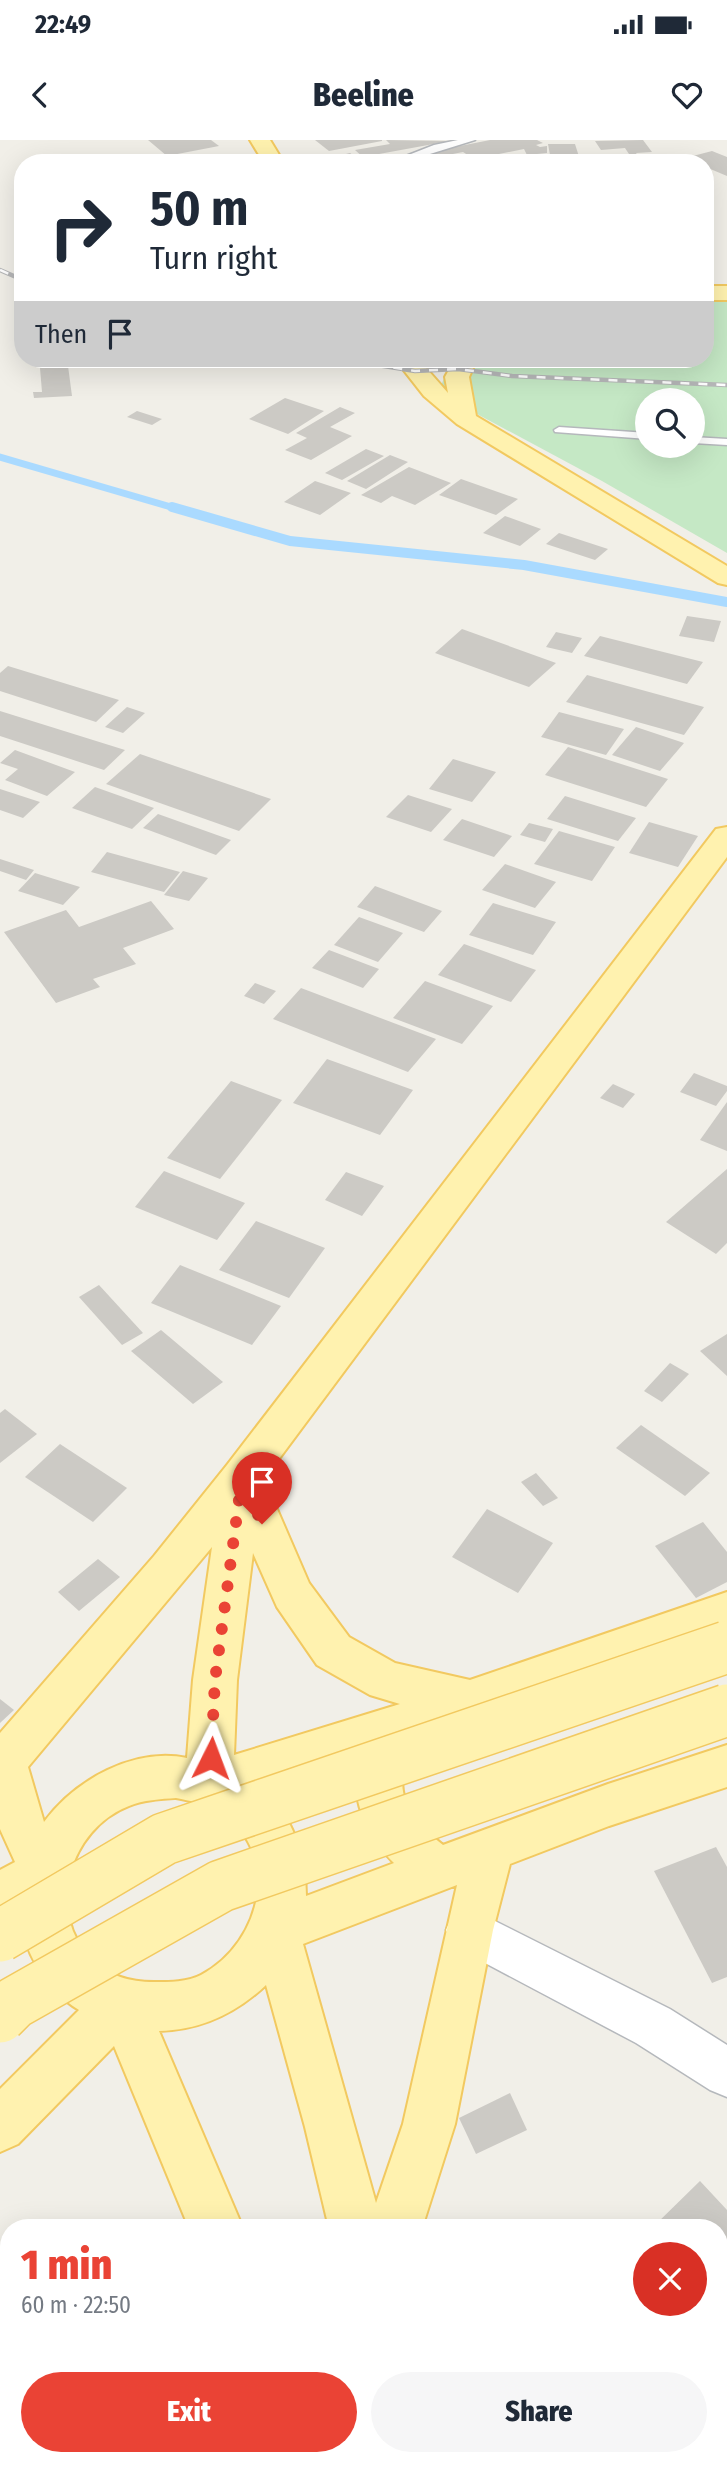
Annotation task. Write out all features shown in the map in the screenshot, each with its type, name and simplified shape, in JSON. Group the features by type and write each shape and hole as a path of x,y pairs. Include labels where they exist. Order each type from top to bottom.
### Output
{"main road":[{"path":"417,368 432,391 465,419 727,577"},
{"path":"462,368 457,377 465,419"},
{"path":"0,1896 22,1868 58,1838 81,1812 109,1792 142,1780 176,1777 209,1784 249,1807 275,1842 285,1885 275,1931 250,1969 213,1996 166,2009 120,2004 88,1989 62,1966 47,1936 41,1903 22,1868 28,1844 2,1764 169,1569 242,1477 727,836"},
{"path":"242,1477 292,1594 333,1651 386,1681 470,1700"},
{"path":"209,1784 215,1680 242,1477"},
{"path":"209,1784 386,1730 727,1611"},
{"path":"0,1936 164,1839 727,1647"},
{"path":"0,2017 14,2003 221,1886 727,1710"},
{"path":"386,1730 377,1769 378,1795 389,1824 411,1849 435,1869"},
{"path":"275,1931 608,1805 727,1766"},
{"path":"399,2219 429,2124 469,1930 490,1850"},
{"path":"275,1931 331,2127 354,2219"},
{"path":"0,2126 120,2004"},
{"path":"120,2004 208,2207"}],"street":[{"path":"469,1930 653,2026 727,2073"}],"lane":[{"path":"417,154 471,140"},
{"path":"559,430 635,435"},
{"path":"705,441 727,442"}],"green space":[{"path":"714,295 727,296 727,553 602,481 438,393 448,368 714,368"}],"building":[{"path":"148,140 211,140 219,146 177,154 165,154"},
{"path":"315,140 382,140 382,141 329,151"},
{"path":"386,140 450,141 379,154 360,154 355,150 390,144"},
{"path":"490,140 537,140 543,143 536,145 547,146 547,153 537,154 526,154 524,149 499,154 420,154"},
{"path":"643,140 652,152 629,154 625,148 601,150 595,141"},
{"path":"548,144 575,144 578,154 568,154 550,154"},
{"path":"712,151 727,157 727,176 714,171 714,154 701,154"},
{"path":"40,368 68,368 72,396 34,398 33,392 42,392"},
{"path":"285,398 324,411 288,434 249,419"},
{"path":"340,407 355,413 330,427 352,436 311,460 285,450 307,438 296,433"},
{"path":"137,411 162,419 152,425 127,417"},
{"path":"366,449 384,456 342,480 325,473"},
{"path":"390,455 408,462 366,489 347,481"},
{"path":"409,467 451,483 415,505 392,496 381,503 361,495"},
{"path":"461,479 518,499 496,515 439,495"},
{"path":"315,481 351,493 320,515 284,502"},
{"path":"505,516 541,529 520,546 483,533"},
{"path":"559,533 608,549 595,560 546,544"},
{"path":"687,616 721,621 714,642 679,636"},
{"path":"462,629 556,663 529,687 435,653"},
{"path":"556,632 582,638 572,653 546,647"},
{"path":"600,636 703,662 687,684 584,656"},
{"path":"8,666 119,700 96,722 0,691 0,673"},
{"path":"587,675 704,707 684,735 566,702"},
{"path":"127,707 145,713 123,733 105,727"},
{"path":"0,711 125,750 104,770 0,736"},
{"path":"559,712 624,729 606,755 541,737"},
{"path":"636,727 684,743 660,771 612,755"},
{"path":"568,747 668,779 646,807 545,775"},
{"path":"15,750 75,772 47,796 5,780 18,769 0,763"},
{"path":"140,754 271,799 239,831 106,784"},
{"path":"453,759 496,772 472,802 429,789"},
{"path":"95,787 154,808 132,829 72,808"},
{"path":"0,789 40,802 23,818 0,810"},
{"path":"408,795 452,809 431,832 386,817"},
{"path":"565,796 636,818 618,841 547,819"},
{"path":"158,814 231,840 216,855 143,828"},
{"path":"462,819 512,836 494,857 443,840"},
{"path":"649,822 698,836 678,867 629,853"},
{"path":"529,823 553,829 545,842 520,835"},
{"path":"559,831 615,847 592,881 534,864"},
{"path":"107,852 180,872 164,892 91,872"},
{"path":"0,859 34,870 26,880 0,871"},
{"path":"505,864 556,882 535,908 482,890"},
{"path":"183,871 208,878 189,901 164,895"},
{"path":"35,873 80,887 63,905 18,891"},
{"path":"375,886 442,911 424,932 357,907"},
{"path":"151,901 174,929 123,948 136,964 93,979 100,987 56,1003 4,932 66,910 79,927"},
{"path":"493,903 556,922 533,955 469,935"},
{"path":"359,917 403,933 378,962 334,945"},
{"path":"464,944 536,970 511,1002 438,975"},
{"path":"329,950 379,969 363,988 312,968"},
{"path":"425,981 493,1006 462,1044 393,1018"},
{"path":"255,983 276,991 264,1004 244,996"},
{"path":"301,988 436,1039 408,1072 273,1019"},
{"path":"327,1059 413,1090 380,1135 293,1103"},
{"path":"694,1073 727,1086 727,1091 716,1106 680,1092"},
{"path":"231,1081 282,1100 220,1179 167,1158"},
{"path":"613,1084 635,1094 623,1108 600,1098"},
{"path":"727,1102 727,1151 700,1140"},
{"path":"727,1169 727,1243 716,1254 666,1222"},
{"path":"164,1171 245,1203 217,1240 135,1207"},
{"path":"346,1172 384,1186 362,1216 325,1200"},
{"path":"256,1221 325,1248 289,1298 219,1270"},
{"path":"180,1265 281,1306 252,1345 151,1303"},
{"path":"99,1285 143,1333 122,1345 79,1297"},
{"path":"161,1330 223,1382 193,1404 131,1351"},
{"path":"727,1334 727,1376 700,1351"},
{"path":"670,1363 689,1374 662,1402 644,1391"},
{"path":"5,1409 37,1434 0,1463 0,1413"},
{"path":"641,1425 710,1473 685,1496 616,1448"},
{"path":"60,1444 127,1488 93,1522 25,1477"},
{"path":"536,1473 558,1498 543,1506 521,1482"},
{"path":"487,1509 553,1543 518,1593 452,1557"},
{"path":"703,1522 727,1552 727,1582 696,1598 655,1546"},
{"path":"98,1559 120,1577 79,1611 58,1592"},
{"path":"0,1699 14,1710 0,1723"},
{"path":"716,1847 727,1867 727,1977 712,1983 654,1871"},
{"path":"510,2093 527,2130 476,2154 459,2118"},
{"path":"700,2181 727,2210 727,2219 661,2219"}],"waterway":[{"path":"0,457 178,509"},
{"path":"172,507 290,541 524,565 727,602"}],"railway":[{"path":"0,270 14,276"},
{"path":"396,368 415,371 458,369 512,376 727,385"}],"route":[{"path":"211,1758 215,1680 242,1477 262,1524"}]}
